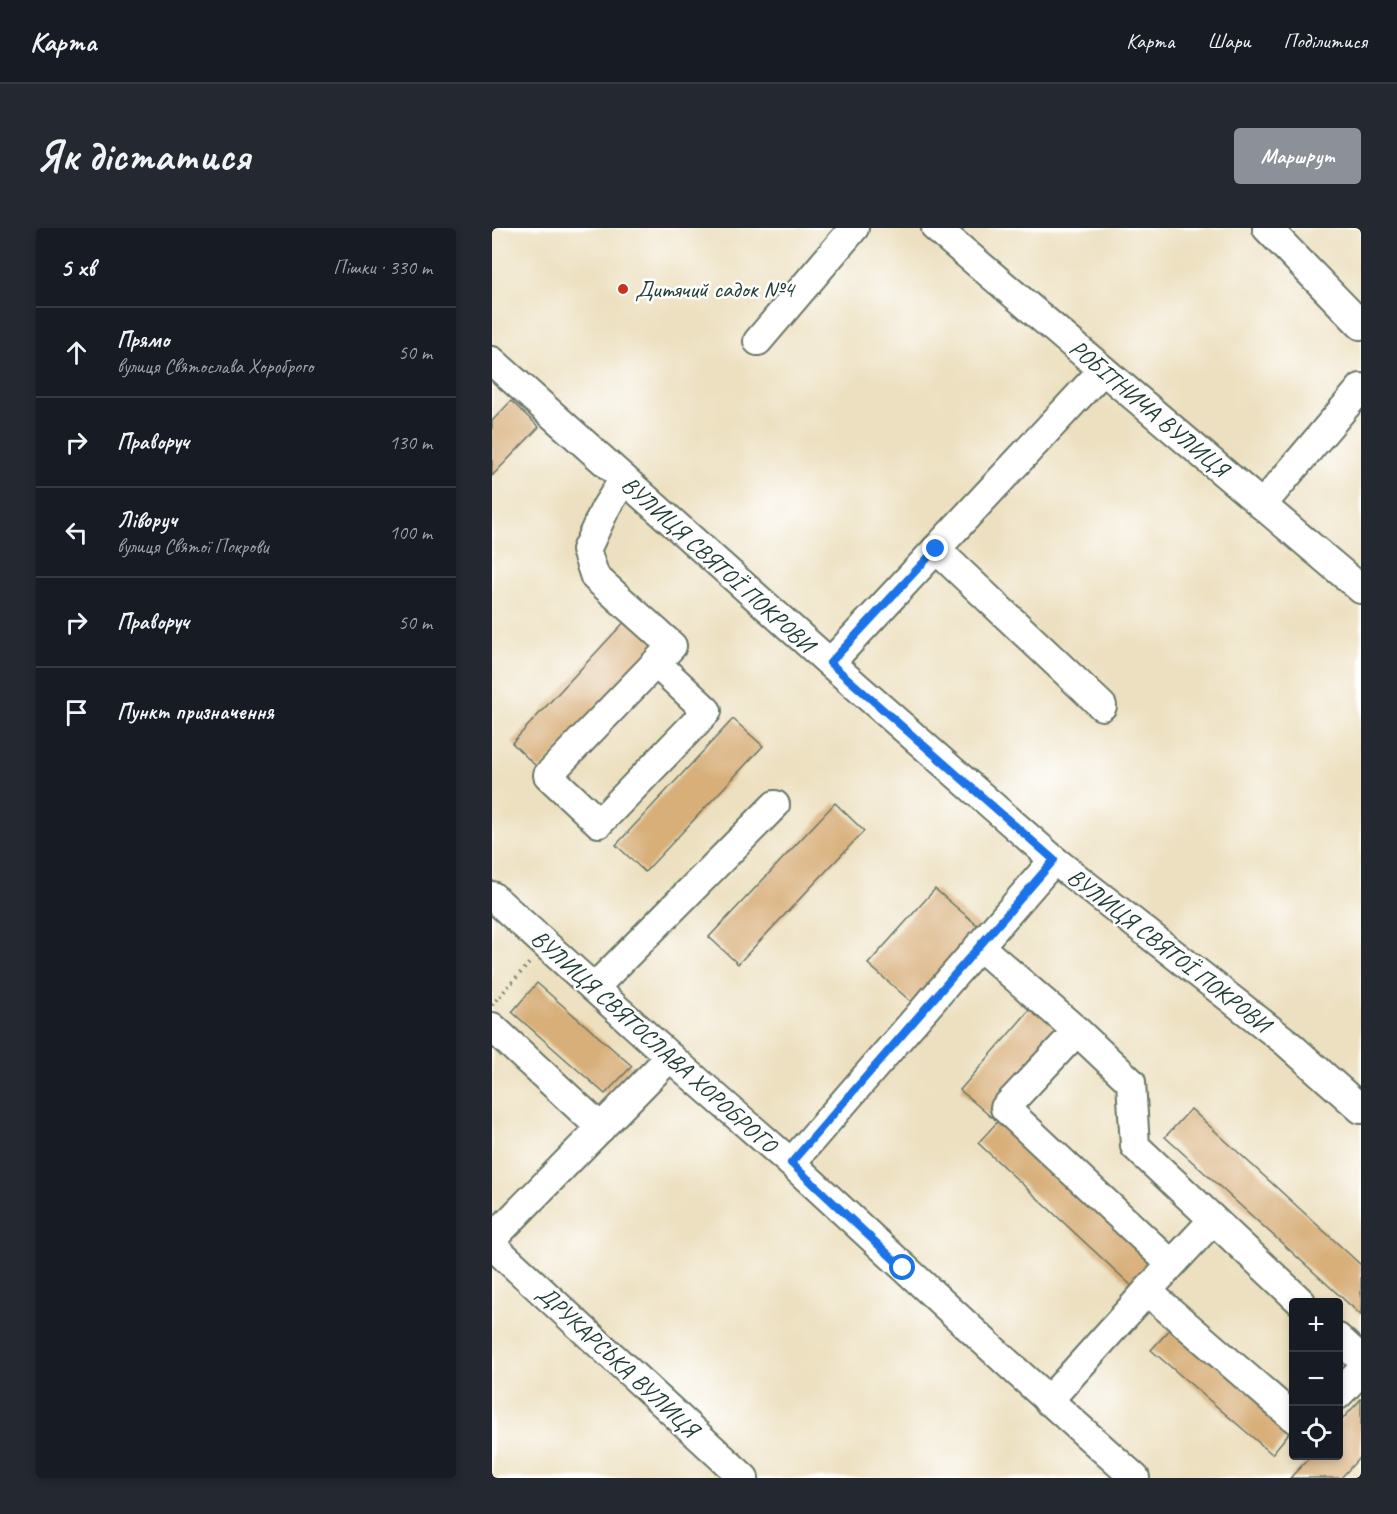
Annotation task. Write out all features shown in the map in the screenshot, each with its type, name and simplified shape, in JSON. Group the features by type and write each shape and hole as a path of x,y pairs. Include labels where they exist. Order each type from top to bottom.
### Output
{"street":[{"path":"758,341 854,228"},
{"name":"РОБІТНИЧА ВУЛИЦЯ","path":"936,228 1361,589"},
{"path":"1267,228 1361,325"},
{"name":"ВУЛИЦЯ СВЯТОЇ ПОКРОВИ","path":"492,361 1054,860 1286,1042 1361,1109"},
{"path":"830,663 1104,370"},
{"path":"1262,505 1361,388"},
{"path":"624,479 605,509 586,550 595,577 672,646 548,775 599,823 707,711 656,663"},
{"path":"936,549 1102,706"},
{"path":"594,988 775,805"},
{"path":"791,1163 1054,860"},
{"name":"ВУЛИЦЯ СВЯТОСЛАВА ХОРОБРОГО","path":"492,896 791,1163 1048,1401 1135,1478"},
{"path":"979,946 1077,1031 1131,1082 1135,1146 1297,1298"},
{"path":"492,1026 601,1128"},
{"path":"1077,1031 1005,1108 1171,1264"},
{"path":"492,1239 670,1057"},
{"path":"1048,1401 1213,1220"},
{"name":"ДРУКАРСЬКА ВУЛИЦЯ","path":"492,1245 744,1478"},
{"path":"1147,1290 1289,1414"},
{"path":"1343,1343 1361,1359"},
{"path":"1343,1390 1361,1371"}],"path":[{"path":"492,1005 546,944"}],"building":[{"path":"511,401 539,427 492,476 492,421"},
{"path":"629,617 658,644 540,770 512,743"},
{"path":"733,719 763,746 645,872 616,845"},
{"path":"835,803 864,831 738,964 709,937"},
{"path":"935,889 983,930 916,1006 868,964"},
{"path":"537,983 632,1066 605,1094 512,1012"},
{"path":"1032,1007 1063,1033 991,1117 960,1090"},
{"path":"1191,1109 1361,1265 1361,1315 1343,1298 1165,1137"},
{"path":"1002,1117 1157,1262 1134,1288 978,1143"},
{"path":"1173,1326 1289,1425 1289,1433 1272,1454 1151,1350"},
{"path":"1361,1399 1361,1456 1341,1478 1290,1478 1307,1460 1343,1460 1343,1419"}],"place":[{"name":"Дитячий садок №4","path":"623,289"}],"route":[{"path":"903,1268 791,1163 1054,860 830,663 936,549"}]}
